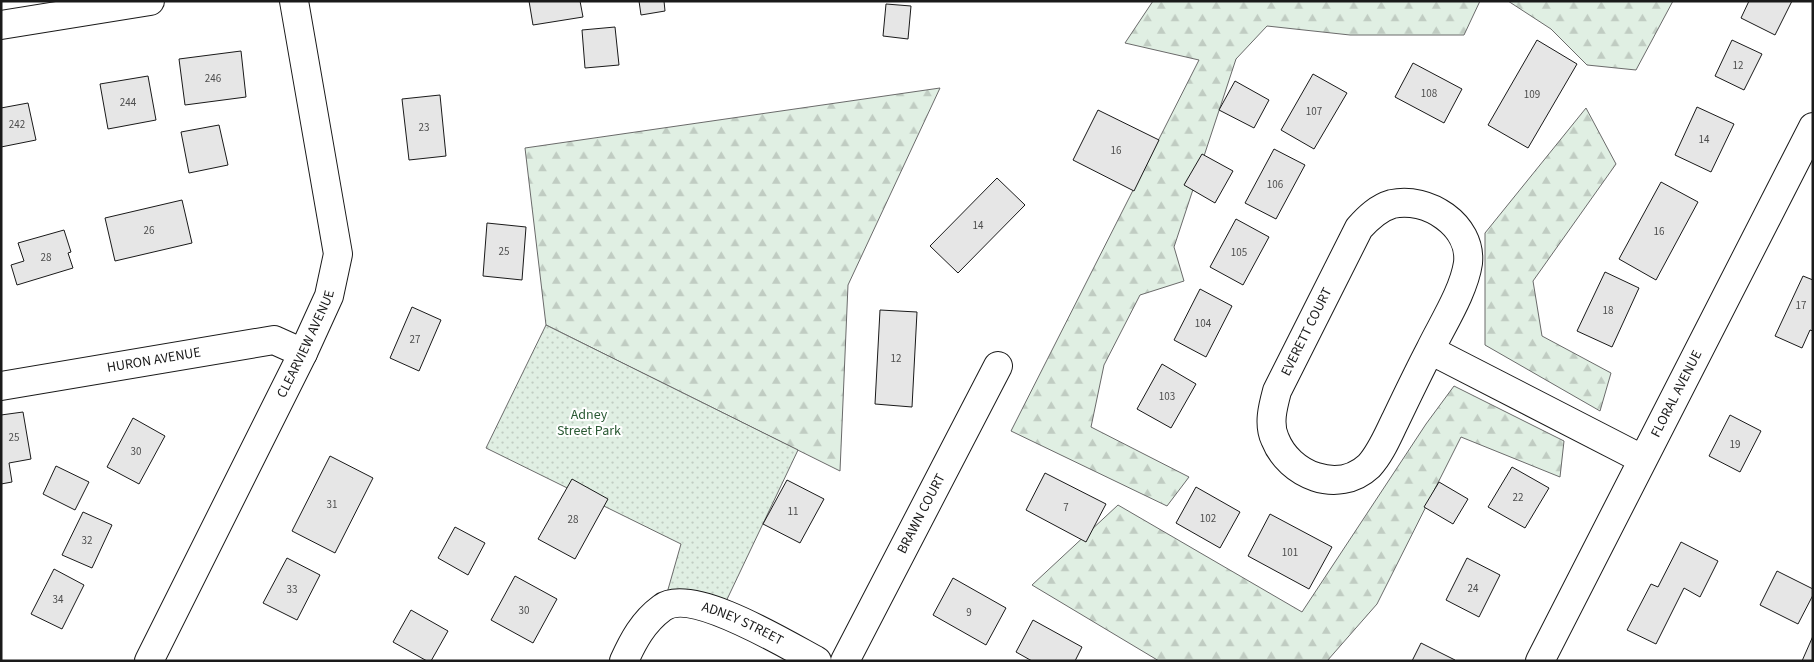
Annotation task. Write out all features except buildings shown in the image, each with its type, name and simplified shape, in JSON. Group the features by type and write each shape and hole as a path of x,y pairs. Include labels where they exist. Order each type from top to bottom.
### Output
{"street":[{"path":"1,25 150,1"},
{"name":"CLEARVIEW AVENUE","path":"149,661 303,353 329,296 338,254 294,1"},
{"name":"FLORAL AVENUE","path":"1540,661 1813,126"},
{"name":"EVERETT COURT","path":"1415,203 1435,209 1454,224 1465,242 1468,262 1463,282 1430,350 1384,444 1368,466 1349,478 1326,480 1304,473 1285,459 1274,438 1271,414 1277,391 1358,228 1373,212 1392,204 1415,203"},
{"name":"HURON AVENUE","path":"1,386 274,340 303,353"},
{"path":"1430,350 1642,459"},
{"name":"BRAWN COURT","path":"845,661 998,366"},
{"name":"ADNEY STREET","path":"624,661 638,632 663,607 690,602 721,612 817,661"}],"green space":[{"path":"1153,1 1480,1 1464,35 1350,35 1267,26 1236,59 1174,247 1184,281 1140,295 1104,365 1091,427 1189,477 1167,506 1011,431 1199,60 1125,43"},
{"path":"1508,1 1673,1 1636,70 1587,65 1551,29"},
{"path":"940,88 848,285 840,471 546,325 525,148"},
{"path":"1586,108 1616,164 1533,281 1542,336 1611,373 1600,411 1485,345 1485,233"},
{"name":"Adney Street Park","path":"546,325 798,450 721,612 663,607 681,544 486,448"},
{"path":"1454,386 1564,441 1560,477 1461,437 1377,604 1327,661 1159,661 1032,585 1118,505 1302,612 1426,424"}]}
